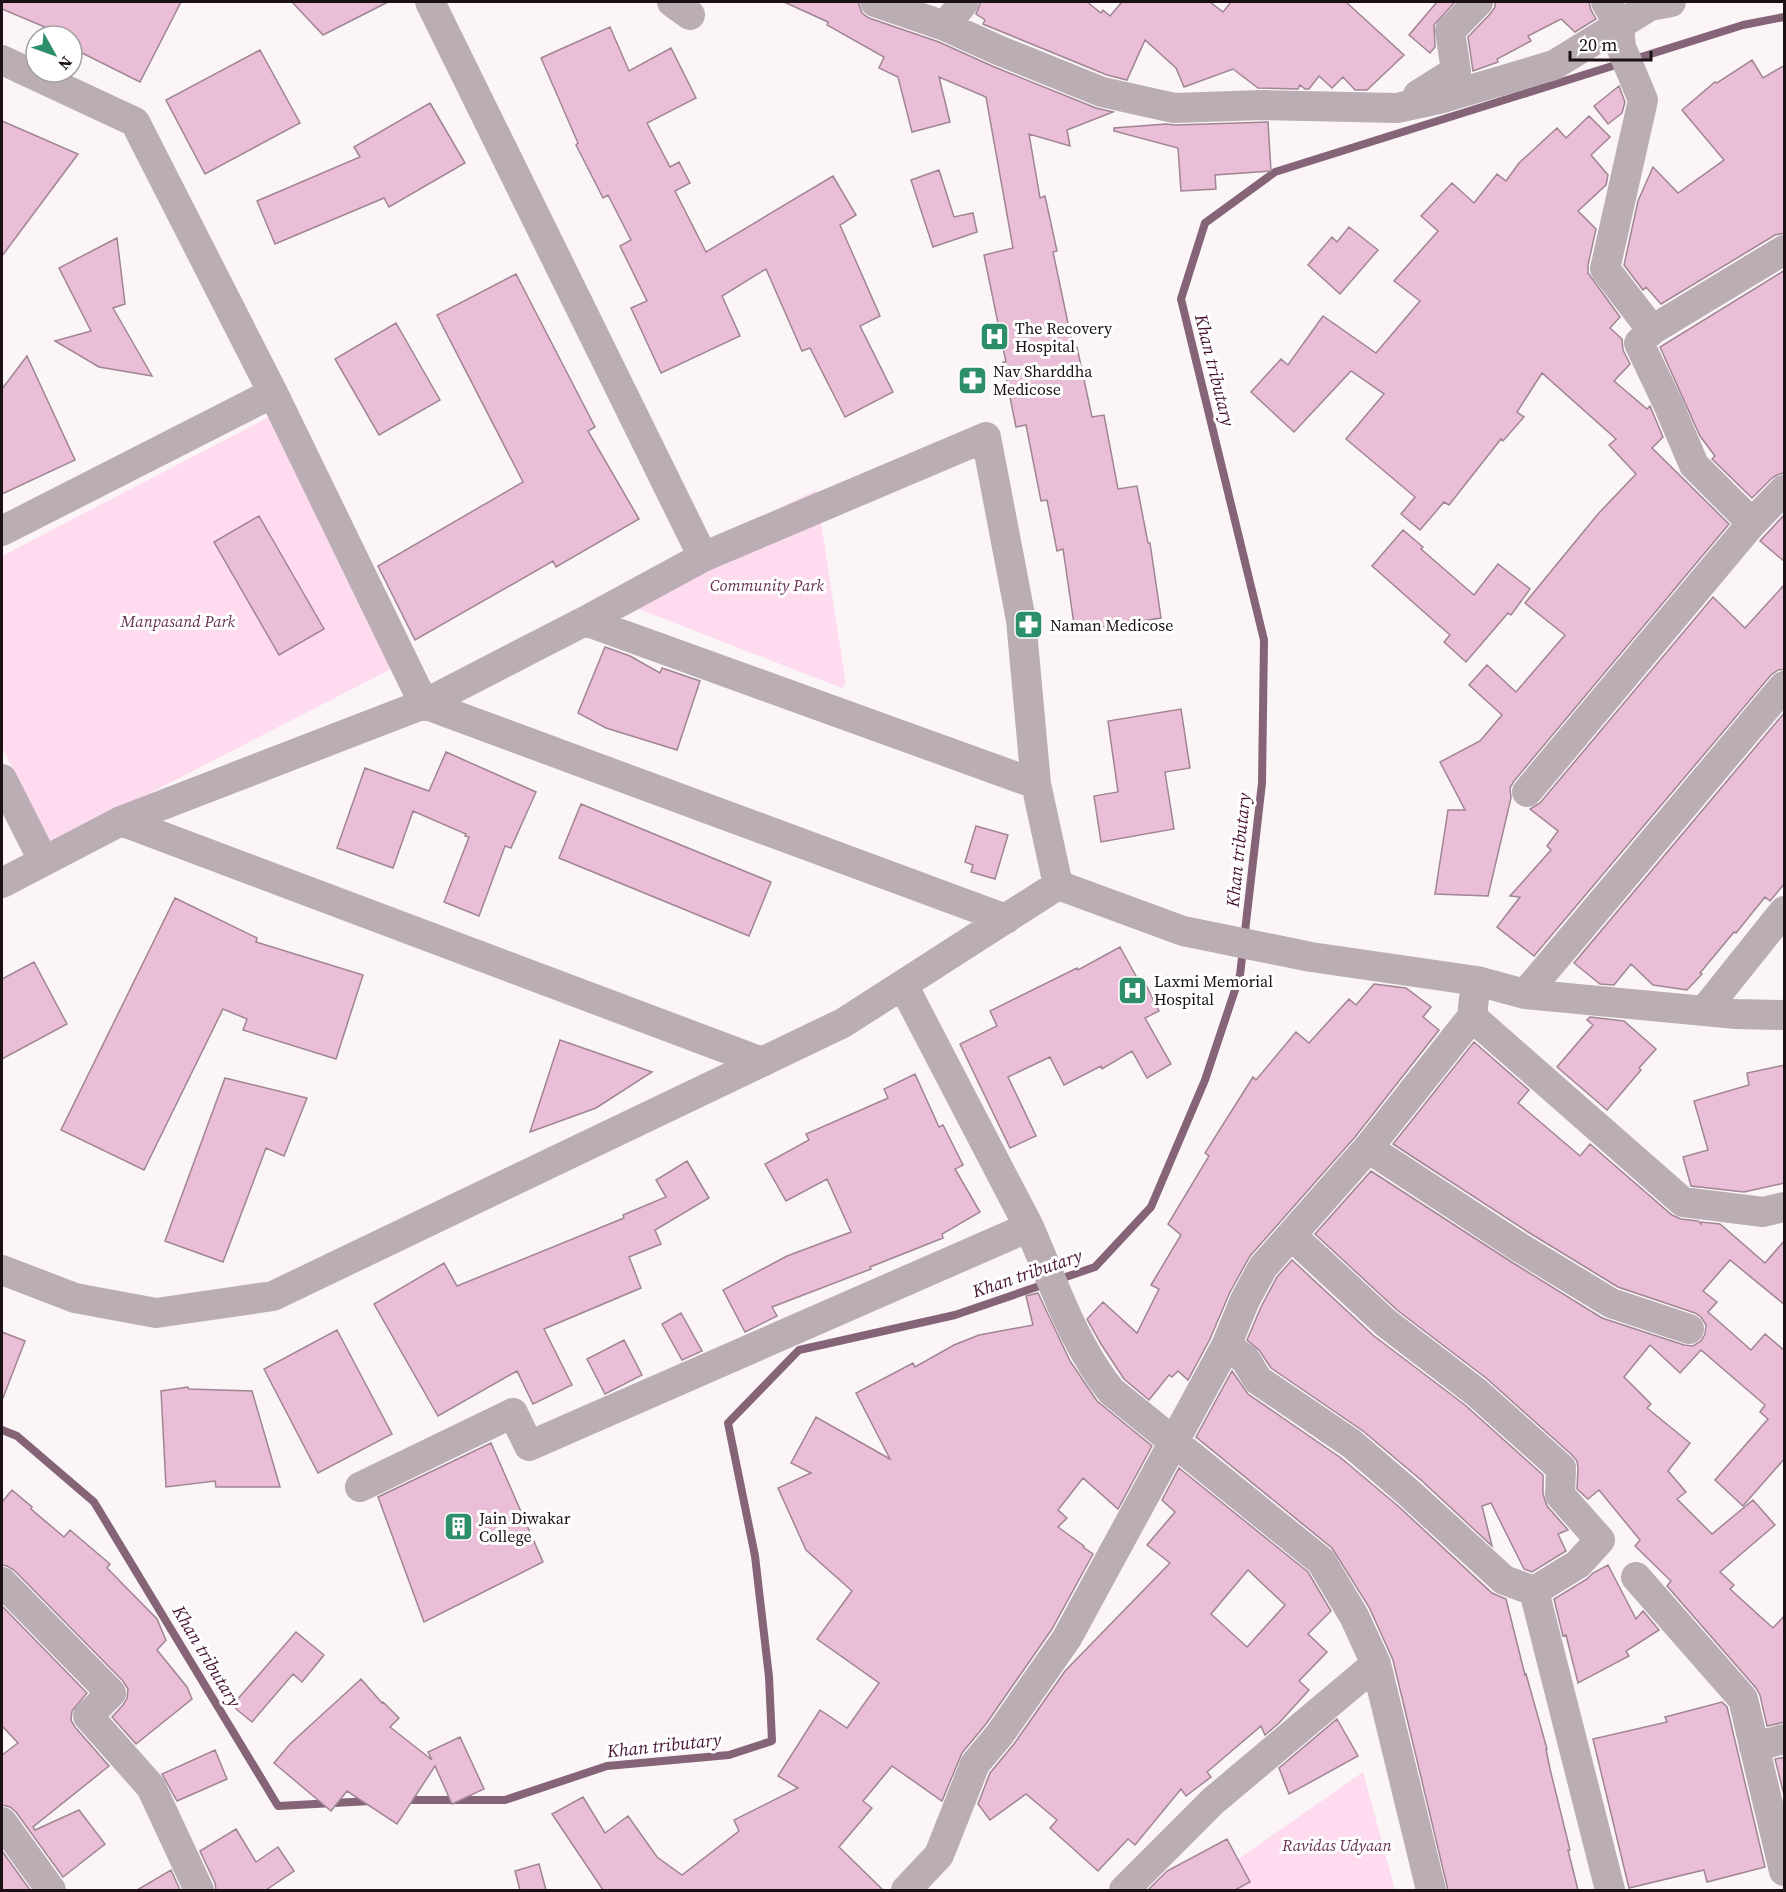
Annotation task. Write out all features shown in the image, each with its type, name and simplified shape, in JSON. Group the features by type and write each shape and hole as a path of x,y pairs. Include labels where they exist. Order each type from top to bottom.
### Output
{"street":[{"path":"430,2 703,557"},
{"path":"876,2 945,26 1102,92 1174,108 1262,105 1397,108 1439,99 1554,65 1615,24 1650,6 1671,2"},
{"path":"945,26 964,2"},
{"path":"1397,108 1456,71 1450,31 1478,2"},
{"path":"1615,24 1643,100 1605,269 1652,330"},
{"path":"2,60 135,122 273,393 424,704 1006,919"},
{"path":"1752,523 1694,465 1639,343 1652,330 1785,250"},
{"path":"2,531 273,393"},
{"path":"2,883 121,821 424,704 703,557 986,437 1021,620 1035,784 1058,885"},
{"path":"1527,792 1752,523 1785,490"},
{"path":"585,621 1035,784"},
{"path":"1525,994 1785,686"},
{"path":"2,778 43,860"},
{"path":"121,821 762,1062"},
{"path":"2,1270 75,1298 156,1313 273,1296 843,1023 1058,885"},
{"path":"1058,885 1182,932 1311,957 1477,981 1525,994 1704,1011 1785,1015"},
{"path":"1704,1011 1785,911"},
{"path":"906,1890 939,1855 975,1764 1000,1734 1067,1638 1226,1346 1245,1300 1263,1267 1368,1148 1472,1017 1477,981"},
{"path":"903,985 1033,1237 1068,1317 1097,1374 1111,1391 1321,1561 1354,1616 1376,1664 1431,1890"},
{"path":"1472,1017 1683,1202 1763,1212 1785,1207"},
{"path":"1368,1148 1519,1247 1611,1303 1689,1329"},
{"path":"1292,1236 1386,1323 1476,1392 1561,1468 1560,1495 1600,1540 1578,1564 1534,1591"},
{"path":"360,1486 513,1413 529,1446 1033,1237"},
{"path":"1226,1346 1245,1359 1258,1380 1352,1444 1504,1580 1534,1591"},
{"path":"1636,1577 1743,1699 1785,1871"},
{"path":"2,1582 111,1693 88,1716 151,1787 200,1890"},
{"path":"1534,1591 1610,1890"},
{"path":"1124,1890 1213,1801 1376,1664"},
{"path":"1754,1747 1785,1739"},
{"path":"2,1822 51,1890"}],"green space":[{"name":"Manpasand Park","path":"269,417 397,666 51,844 2,747 2,556"},
{"name":"Community Park","path":"816,490 846,685 843,684 844,689 636,608 613,592"},
{"name":"Ravidas Udyaan","path":"1363,1772 1395,1890 1194,1890"}],"building":[{"path":"2,2 181,2 140,82 84,54 84,24 38,24 2,9"},
{"path":"292,2 388,2 323,35"},
{"path":"784,2 858,2 862,13 869,18 939,42 1096,108 1113,112 1067,130 1070,146 1029,134 1040,198 1045,196 1057,251 1053,252 1073,347 1077,347 1092,417 1104,415 1118,489 1137,486 1148,543 1150,543 1161,618 1075,631 1063,549 1057,551 1047,500 1041,501 1026,425 1016,427 1003,362 1006,362 984,255 1013,248 986,97 939,77 950,122 912,132 898,77 879,68 884,57 827,25 828,22"},
{"path":"981,2 1087,2 1101,13 1103,10 1110,16 1122,2 1210,2 1223,12 1231,2 1346,2 1404,55 1367,90 1355,90 1343,77 1332,88 1319,76 1309,89 1300,85 1298,89 1258,88 1233,69 1184,87 1176,68 1145,40 1127,80 1107,75 983,24 985,20 976,14"},
{"path":"1437,2 1455,2 1434,25 1435,47 1430,53 1409,35"},
{"path":"1495,2 1589,2 1596,19 1575,32 1561,19 1528,36 1531,41 1497,59 1498,62 1473,71 1468,37 1490,14 1495,7"},
{"path":"610,27 629,71 671,48 696,98 647,123 670,167 679,162 690,183 675,191 706,252 833,176 856,215 840,225 880,316 860,326 893,392 845,417 810,348 802,351 766,269 722,296 740,336 661,373 631,308 647,301 620,246 631,240 608,195 603,198 576,145 578,143 541,58"},
{"path":"260,50 300,123 205,174 166,100"},
{"path":"1752,60 1763,78 1785,65 1785,233 1775,235 1661,304 1646,287 1643,290 1624,265 1638,201 1653,167 1678,193 1724,160 1682,110 1715,82 1717,83"},
{"path":"1619,86 1625,102 1622,113 1608,124 1594,106"},
{"path":"430,103 465,163 389,207 384,198 275,244 257,201 360,157 354,147"},
{"path":"1589,116 1610,137 1591,155 1608,175 1606,185 1578,211 1596,229 1588,273 1620,317 1610,328 1622,339 1623,350 1630,364 1614,381 1647,409 1650,406 1663,437 1652,448 1729,524 1514,781 1510,788 1511,798 1488,896 1435,894 1448,810 1465,810 1440,762 1480,741 1502,715 1469,685 1487,665 1516,692 1565,635 1525,603 1598,514 1636,474 1609,445 1616,439 1542,373 1517,412 1524,417 1503,441 1501,439 1449,505 1444,502 1420,530 1401,514 1415,497 1346,439 1384,394 1351,371 1294,432 1251,392 1281,359 1288,365 1323,316 1376,353 1420,301 1394,281 1438,231 1421,216 1452,183 1474,203 1497,174 1506,181 1519,163 1557,128 1566,138"},
{"path":"2,121 78,154 2,256"},
{"path":"1268,122 1271,171 1215,175 1216,189 1181,191 1178,148 1114,131 1114,128 1166,124"},
{"path":"939,170 954,217 973,213 977,232 933,247 911,180"},
{"path":"1349,227 1378,250 1340,294 1308,265 1332,237 1337,242"},
{"path":"117,238 125,304 113,308 152,376 99,367 55,341 91,331 59,268"},
{"path":"1785,270 1785,473 1772,478 1752,498 1712,459 1715,456 1700,436 1660,347"},
{"path":"516,274 595,427 588,431 639,519 556,567 553,561 415,640 378,566 523,482 437,315"},
{"path":"396,323 440,400 379,435 335,359"},
{"path":"27,356 75,460 2,494 2,389"},
{"path":"1785,514 1785,562 1760,541"},
{"path":"259,516 324,629 279,655 214,542"},
{"path":"1403,530 1423,547 1421,549 1474,595 1498,564 1530,589 1511,615 1508,613 1466,662 1444,642 1450,635 1372,566"},
{"path":"1785,584 1785,669 1778,670 1771,675 1534,956 1497,927 1520,897 1510,896 1551,850 1547,846 1558,831 1530,809 1540,803 1713,597 1745,628"},
{"path":"605,647 630,656 660,673 662,668 700,681 677,750 606,728 578,713"},
{"path":"1181,709 1190,768 1165,772 1174,829 1101,842 1094,796 1118,792 1108,721"},
{"path":"1785,712 1785,883 1770,901 1765,897 1687,990 1653,985 1631,964 1614,985 1600,984 1574,963"},
{"path":"446,752 536,792 511,848 505,846 479,916 444,902 469,837 465,836 466,834 413,811 393,868 337,848 365,768 429,791"},
{"path":"581,804 771,882 749,936 559,858"},
{"path":"976,826 1008,835 995,879 971,872 973,865 965,862"},
{"path":"175,898 257,938 256,942 363,975 336,1059 243,1030 247,1019 223,1009 144,1170 61,1130"},
{"path":"1120,947 1142,987 1146,985 1159,1011 1145,1018 1171,1064 1147,1078 1132,1051 1102,1069 1101,1066 1064,1085 1050,1057 1008,1077 1036,1136 1010,1148 960,1044 997,1026 990,1011 1077,968 1078,970"},
{"path":"34,962 67,1024 2,1059 2,979"},
{"path":"1374,984 1406,988 1431,1007 1423,1017 1439,1030 1355,1137 1250,1256 1188,1380 1178,1371 1172,1377 1169,1375 1149,1400 1124,1379 1087,1319 1103,1302 1137,1333 1159,1289 1151,1285 1181,1235 1168,1224 1209,1156 1205,1153 1253,1077 1256,1080 1296,1032 1309,1043 1349,999 1356,1005"},
{"path":"1590,1017 1624,1021 1656,1049 1607,1110 1557,1067 1593,1025 1587,1020"},
{"path":"560,1040 652,1072 596,1108 530,1132"},
{"path":"1474,1042 1529,1090 1518,1103 1580,1156 1590,1144 1672,1215 1681,1219 1698,1221 1701,1224 1701,1222 1720,1224 1765,1263 1785,1240 1785,1305 1730,1260 1703,1291 1717,1302 1708,1312 1751,1350 1765,1334 1785,1351 1785,1458 1743,1506 1715,1480 1768,1419 1760,1412 1765,1405 1701,1350 1680,1373 1650,1345 1624,1377 1651,1404 1647,1408 1690,1443 1668,1471 1686,1492 1677,1499 1712,1534 1753,1500 1775,1525 1720,1572 1734,1585 1730,1589 1773,1628 1785,1615 1785,1722 1767,1726 1760,1695 1756,1688 1667,1586 1671,1581 1635,1546 1640,1540 1599,1490 1588,1499 1577,1489 1577,1461 1572,1455 1486,1378 1397,1310 1315,1234 1371,1171 1602,1318 1684,1345 1693,1346 1701,1341 1706,1325 1695,1313 1618,1287 1528,1232 1393,1144"},
{"path":"1785,1065 1785,1183 1744,1192 1691,1186 1683,1157 1708,1150 1694,1101 1749,1085 1747,1073"},
{"path":"915,1074 939,1127 943,1125 963,1165 955,1169 980,1212 942,1234 943,1238 870,1267 871,1269 772,1307 777,1316 745,1332 723,1290 787,1256 851,1232 827,1179 786,1201 765,1164 809,1140 806,1134 888,1098 884,1089"},
{"path":"225,1078 307,1098 284,1156 266,1148 223,1262 165,1241"},
{"path":"687,1161 709,1198 655,1230 661,1244 629,1257 641,1288 544,1329 572,1385 533,1404 517,1371 438,1416 374,1304 444,1263 457,1286 624,1218 623,1215 666,1197 656,1180"},
{"path":"1292,1260 1374,1336 1465,1405 1543,1475 1543,1494 1547,1506 1568,1530 1558,1534 1566,1551 1532,1572 1524,1569 1491,1503 1482,1506 1492,1546 1421,1480 1363,1431 1271,1368 1259,1350 1247,1340 1277,1277"},
{"path":"1038,1293 1070,1361 1097,1401 1152,1446 1118,1509 1083,1478 1058,1510 1067,1518 1058,1527 1093,1554 1052,1629 986,1724 962,1753 942,1801 892,1766 863,1801 872,1808 839,1847 883,1890 603,1890 552,1814 583,1797 605,1833 628,1816 657,1857 682,1875 739,1831 734,1820 798,1788 778,1776 820,1710 847,1728 879,1683 817,1639 852,1591 806,1550 778,1488 811,1473 791,1463 816,1417 890,1459 856,1393 913,1363 915,1367 954,1345 979,1335 1033,1325 1026,1296"},
{"path":"681,1313 702,1351 682,1360 662,1324"},
{"path":"337,1330 392,1434 318,1473 264,1369"},
{"path":"2,1332 25,1341 3,1398 2,1397"},
{"path":"624,1340 642,1375 605,1394 587,1359"},
{"path":"1232,1371 1248,1394 1341,1458 1398,1506 1492,1593 1506,1599 1547,1749 1578,1890 1448,1890 1393,1660 1369,1607 1332,1548 1196,1437"},
{"path":"188,1387 189,1389 252,1391 280,1487 216,1487 215,1481 166,1487 161,1391"},
{"name":"Jain Diwakar College","path":"491,1443 543,1562 424,1622 378,1497"},
{"path":"1179,1468 1308,1572 1331,1611 1308,1634 1327,1652 1299,1681 1309,1690 1279,1723 1265,1735 1261,1726 1207,1772 1211,1777 1186,1796 1181,1789 1135,1845 1128,1839 1098,1871 1050,1828 1057,1820 1026,1794 990,1820 978,1804 990,1773 1014,1744 1065,1671 1170,1563 1147,1545 1175,1512 1162,1500","holes":["1248,1570 1285,1605 1247,1647 1211,1614"]},
{"path":"12,1490 64,1537 70,1530 110,1564 107,1568 157,1619 166,1640 157,1650 187,1687 192,1699 136,1744 112,1717 127,1698 128,1689 123,1681 14,1570 2,1565 2,1502"},
{"path":"1608,1565 1636,1619 1643,1611 1659,1630 1626,1651 1629,1656 1578,1683 1554,1599"},
{"path":"2,1606 87,1693 72,1711 71,1720 109,1766 33,1827 35,1830 79,1810 105,1844 63,1877 16,1812 2,1805 2,1755 18,1743 2,1726"},
{"path":"296,1632 324,1655 302,1682 293,1674 252,1722 236,1709 236,1701"},
{"path":"361,1679 399,1718 390,1727 432,1760 428,1752 460,1737 484,1789 452,1804 435,1766 397,1824 347,1791 331,1811 274,1763 290,1744"},
{"path":"1722,1702 1727,1707 1765,1867 1707,1882 1704,1870 1629,1888 1593,1739 1667,1722 1665,1717"},
{"path":"1337,1719 1358,1756 1289,1794 1279,1768"},
{"path":"215,1750 227,1779 177,1801 162,1774"},
{"path":"1785,1757 1785,1799 1775,1759"},
{"path":"236,1829 256,1862 278,1847 294,1871 266,1890 216,1890 200,1851"},
{"path":"1227,1839 1250,1882 1235,1890 1148,1890 1167,1871"},
{"path":"2,1851 30,1890 2,1890"},
{"path":"539,1864 546,1890 520,1890 515,1871"},
{"path":"171,1870 180,1890 137,1890"}],"waterway":[{"name":"Khan tributary","path":"402,1800 505,1800 607,1766 729,1755 772,1741 769,1677 755,1556 728,1423 799,1350 955,1315 1095,1267 1151,1207 1205,1080 1240,975 1262,783 1264,640 1181,299 1205,223 1275,172 1743,25 1784,17"},
{"name":"Khan tributary","path":"2,1430 17,1436 94,1502 278,1806 371,1801"}],"place":[{"name":"The Recovery Hospital","path":"994,337"},
{"name":"Nav Sharddha Medicose","path":"972,380"},
{"name":"Naman Medicose","path":"1029,625"},
{"name":"Laxmi Memorial Hospital","path":"1133,990"},
{"name":"Jain Diwakar College","path":"458,1527"}]}
